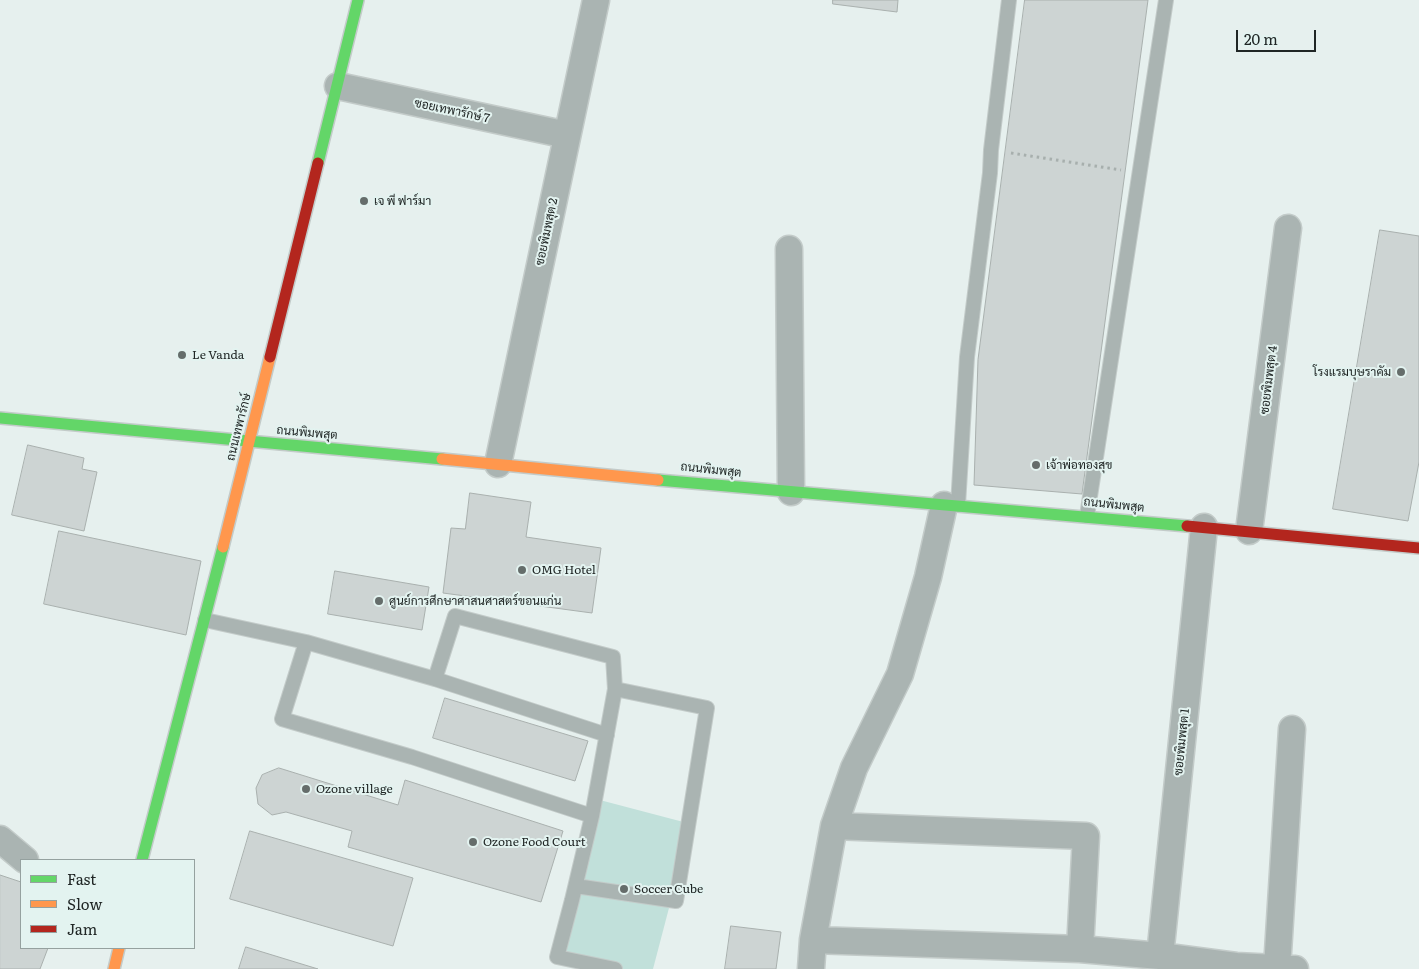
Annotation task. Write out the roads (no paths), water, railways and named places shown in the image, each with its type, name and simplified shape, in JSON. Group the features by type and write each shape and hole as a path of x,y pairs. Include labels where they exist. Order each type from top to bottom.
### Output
{"street":[{"name":"ถนนเทพารักษ์","path":"142,859 250,442 358,0"},
{"name":"ซอยพิมพสุต 2","path":"498,464 596,0"},
{"name":"ซอยเทพารักษ์ 7","path":"338,86 567,135"},
{"name":"ซอยพิมพสุต 4","path":"1249,531 1288,228"},
{"path":"789,249 791,492"},
{"name":"ถนนพิมพสุต","path":"0,418 791,492 1087,516 1419,548"},
{"path":"812,969 814,940 834,826 854,768 900,674 951,505"},
{"name":"ซอยพิมพสุต 1","path":"1160,956 1204,527"},
{"path":"814,940 1080,949 1160,956 1236,968 1286,968 1292,729"},
{"path":"834,826 1086,836 1080,949"},
{"path":"0,839 24,859"},
{"path":"114,969 119,949"}],"lane":[{"path":"951,505 1009,0"},
{"path":"1087,516 1166,0"},
{"path":"435,679 455,616 613,657 615,689 592,816 576,886 555,963 615,969"},
{"path":"205,620 306,642 435,679 607,735"},
{"path":"306,642 282,720 412,758 592,816"},
{"path":"576,886 676,901 707,708 615,689"}],"place":[{"name":"เจ พี ฟาร์มา","path":"364,201"},
{"name":"Le Vanda","path":"182,355"},
{"name":"โรงแรมบุษราคัม","path":"1401,372"},
{"name":"เจ้าพ่อทองสุข","path":"1036,465"},
{"name":"OMG Hotel","path":"522,570"},
{"name":"ศูนย์การศึกษาศาสนศาสตร์ขอนแก่น","path":"379,601"},
{"name":"Ozone village","path":"306,789"},
{"name":"Ozone Food Court","path":"473,842"},
{"name":"Soccer Cube","path":"624,889"}]}
